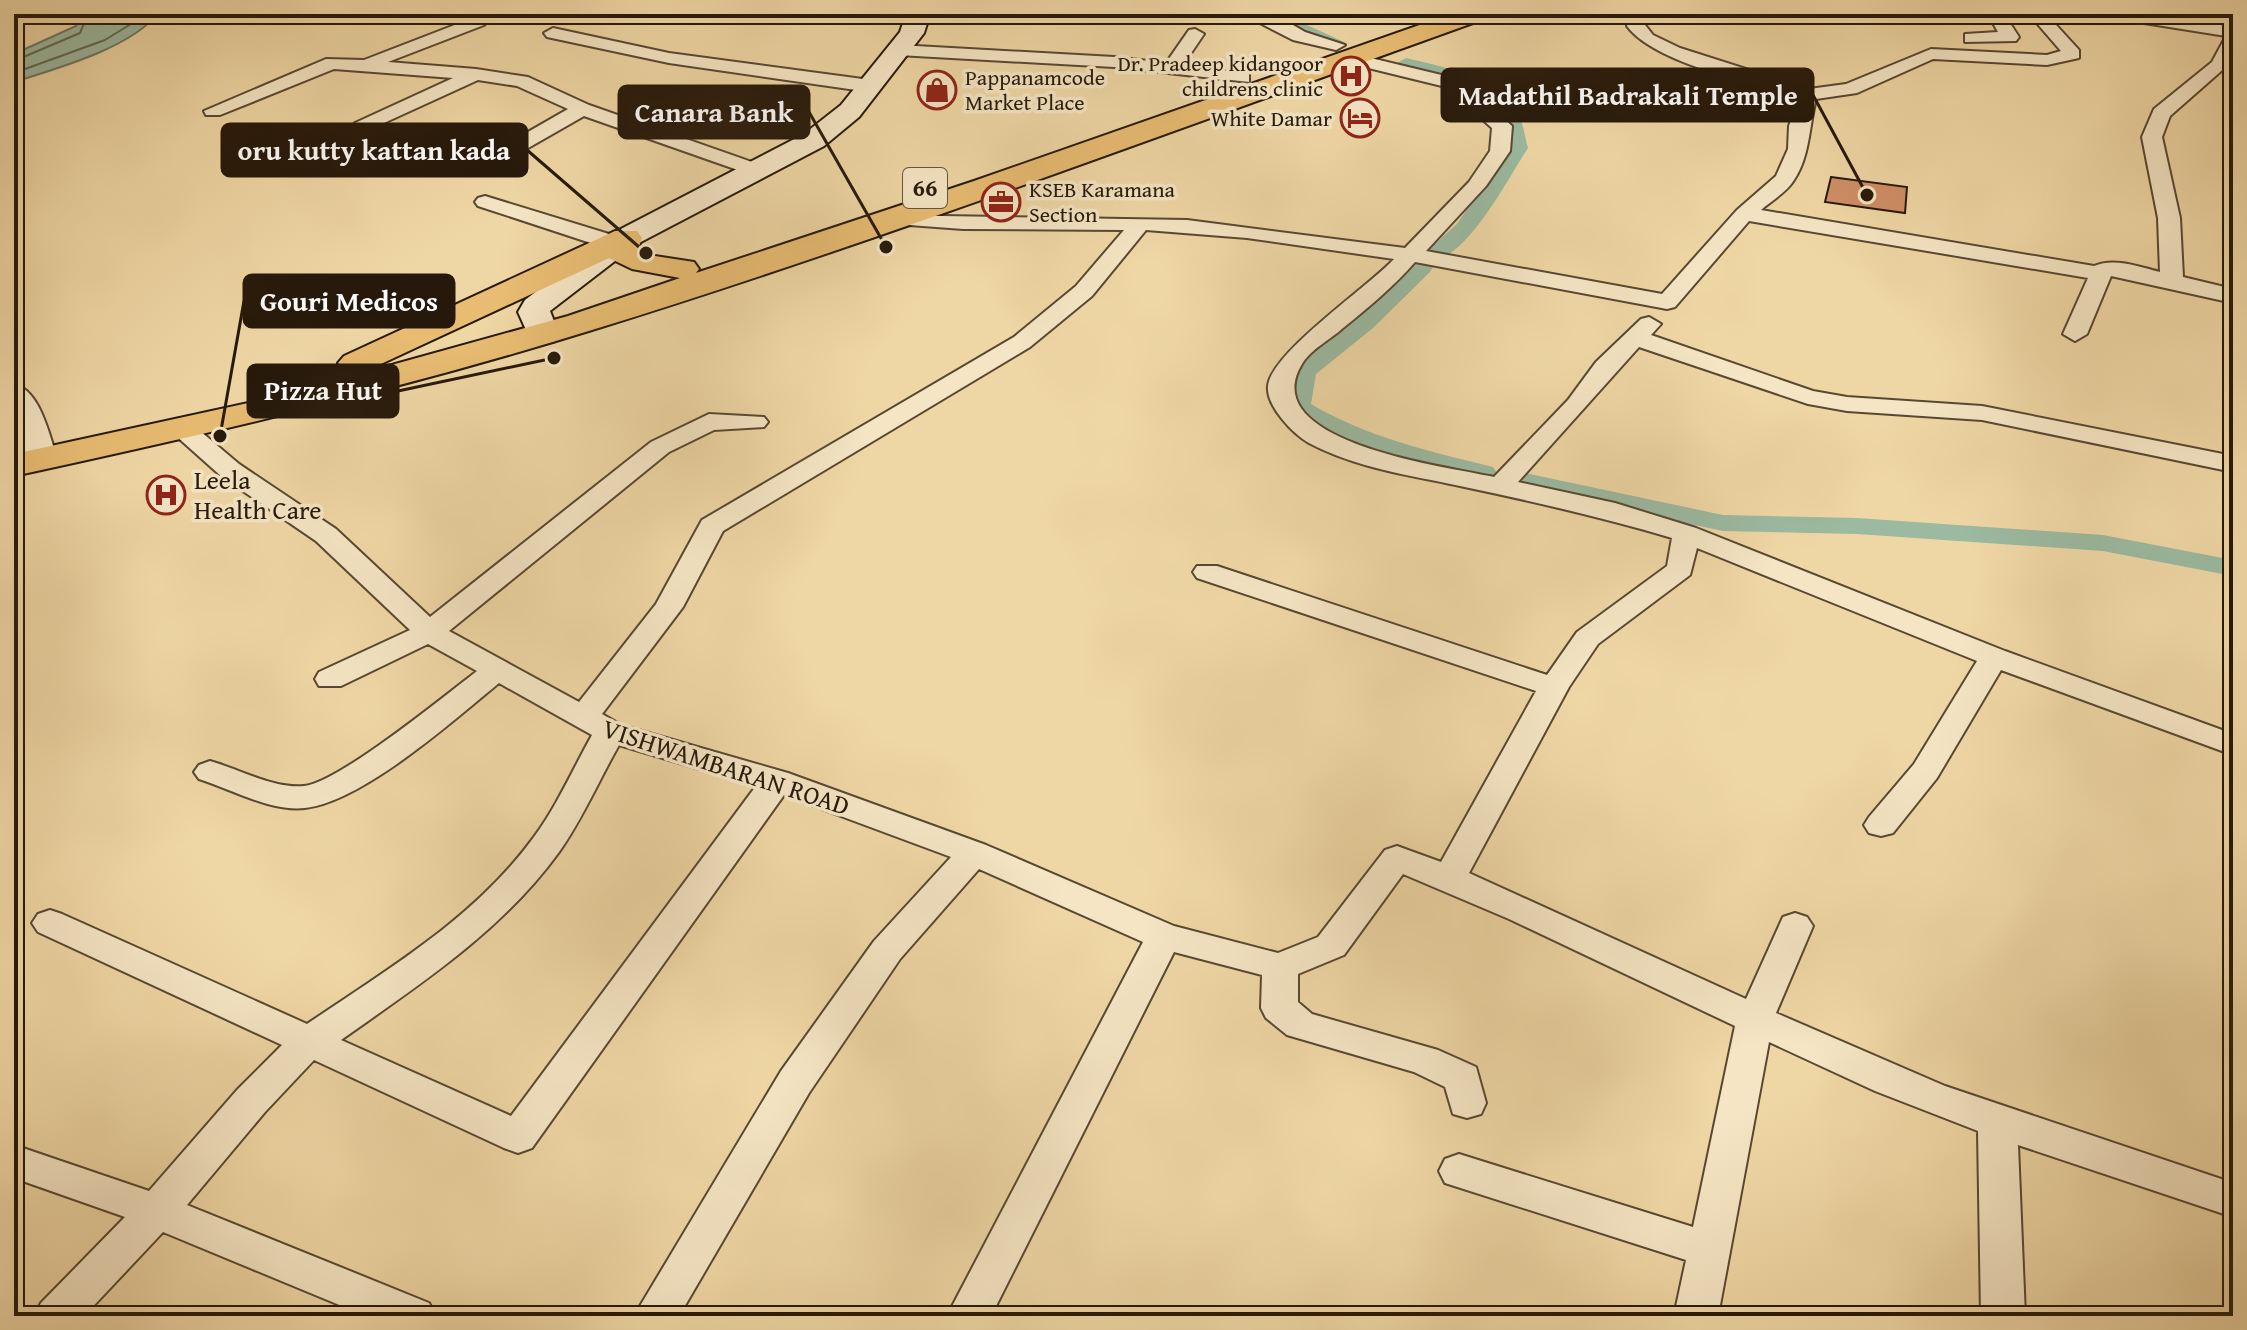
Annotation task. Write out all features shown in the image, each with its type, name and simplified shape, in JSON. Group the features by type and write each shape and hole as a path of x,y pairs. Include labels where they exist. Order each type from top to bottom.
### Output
{"main road":[{"path":"27,453 184,430 286,406 521,323 889,219 1343,52 1428,14"},
{"path":"1343,52 1475,14"},
{"path":"521,323 620,241 814,140 850,111 912,33 917,16"},
{"name":"66","path":"27,453 521,323 1243,78 1343,52"},
{"path":"620,241 621,252 634,260 654,267 683,269"}],"street":[{"path":"879,14 917,16"},
{"path":"1266,14 1266,19 1285,30 1343,52 1452,83 1502,126 1500,151 1476,186 1412,257 1293,358 1280,385 1284,404 1315,436 1364,457 1605,509 1686,534 1994,657 2233,745"},
{"path":"1639,14 1636,26 1647,39 1674,52 1808,95 1850,89 1931,54 2047,60 2073,54 2037,14"},
{"path":"1948,37 2010,37 1996,14"},
{"path":"2119,14 2233,35 2219,65 2205,73 2204,79 2161,113 2152,137 2169,218 2172,282"},
{"path":"367,64 478,21"},
{"path":"553,33 669,58 870,86"},
{"path":"1171,69 1195,34"},
{"path":"898,50 1114,62 1243,78"},
{"path":"213,111 332,63 476,74 522,81 582,109 759,171"},
{"path":"362,127 476,74"},
{"path":"1499,487 1577,405 1604,367 1637,338 1744,214 1785,179 1798,149 1799,126 1808,95"},
{"path":"486,164 582,109"},
{"path":"485,202 620,241"},
{"path":"1744,214 2099,273 2112,268 2233,296"},
{"path":"889,219 968,225 1139,225 1293,236 1667,302"},
{"path":"56,1316 157,1211 251,1101 308,1043 446,948 510,889 548,843 596,725 669,607 712,526 1022,342 1084,291 1139,225"},
{"path":"2075,334 2099,273"},
{"path":"1637,338 1808,397 1847,404 1982,413 2233,464"},
{"path":"14,393 27,453"},
{"path":"330,679 429,632 660,447 709,422 755,422"},
{"name":"VISHWAMBARAN ROAD","path":"184,430 230,470 326,535 429,632 596,725 777,781 974,853 1164,936 1280,967"},
{"path":"1449,878 1554,687 1587,638 1680,569 1686,534"},
{"path":"1207,572 1554,687"},
{"path":"1881,825 1926,771 1994,657"},
{"path":"210,772 288,795 313,797 332,789 432,721 498,669"},
{"path":"50,923 518,1137 777,781"},
{"path":"656,1316 795,1082 887,950 974,853"},
{"path":"1467,1103 1462,1078 1425,1060 1300,1025 1279,1008 1280,967 1331,946 1397,858 1449,878 1754,1022 1997,1122 2233,1200"},
{"path":"1696,1316 1754,1022 1795,926"},
{"path":"969,1316 1164,936"},
{"path":"1997,1122 2003,1316"},
{"path":"14,1161 157,1211 398,1313"},
{"path":"1459,1171 1709,1250"}],"water":[{"path":"81,14 157,14 145,26 111,47 14,82 14,54 76,26"}],"building":[{"path":"1831,177 1907,187 1905,213 1825,202"}],"waterway":[{"path":"1282,14 1288,23 1335,42"},
{"path":"1406,63 1464,81 1492,96 1510,117 1518,148 1465,228 1433,255"},
{"path":"1422,267 1365,323 1304,371 1298,407 1365,441 1484,473"},
{"path":"1525,481 1723,523 1857,526 2103,543 2233,568"}],"place":[{"name":"Dr. Pradeep kidangoor childrens clinic","path":"1351,76"},
{"name":"Pappanamcode Market Place","path":"937,90"},
{"name":"White Damar","path":"1360,118"},
{"name":"Madathil Badrakali Temple","path":"1867,195"},
{"name":"KSEB Karamana Section","path":"1001,202"},
{"name":"Canara Bank","path":"886,247"},
{"name":"oru kutty kattan kada","path":"646,253"},
{"name":"Pizza Hut","path":"554,358"},
{"name":"Gouri Medicos","path":"220,436"},
{"name":"Leela Health Care","path":"166,495"}]}
